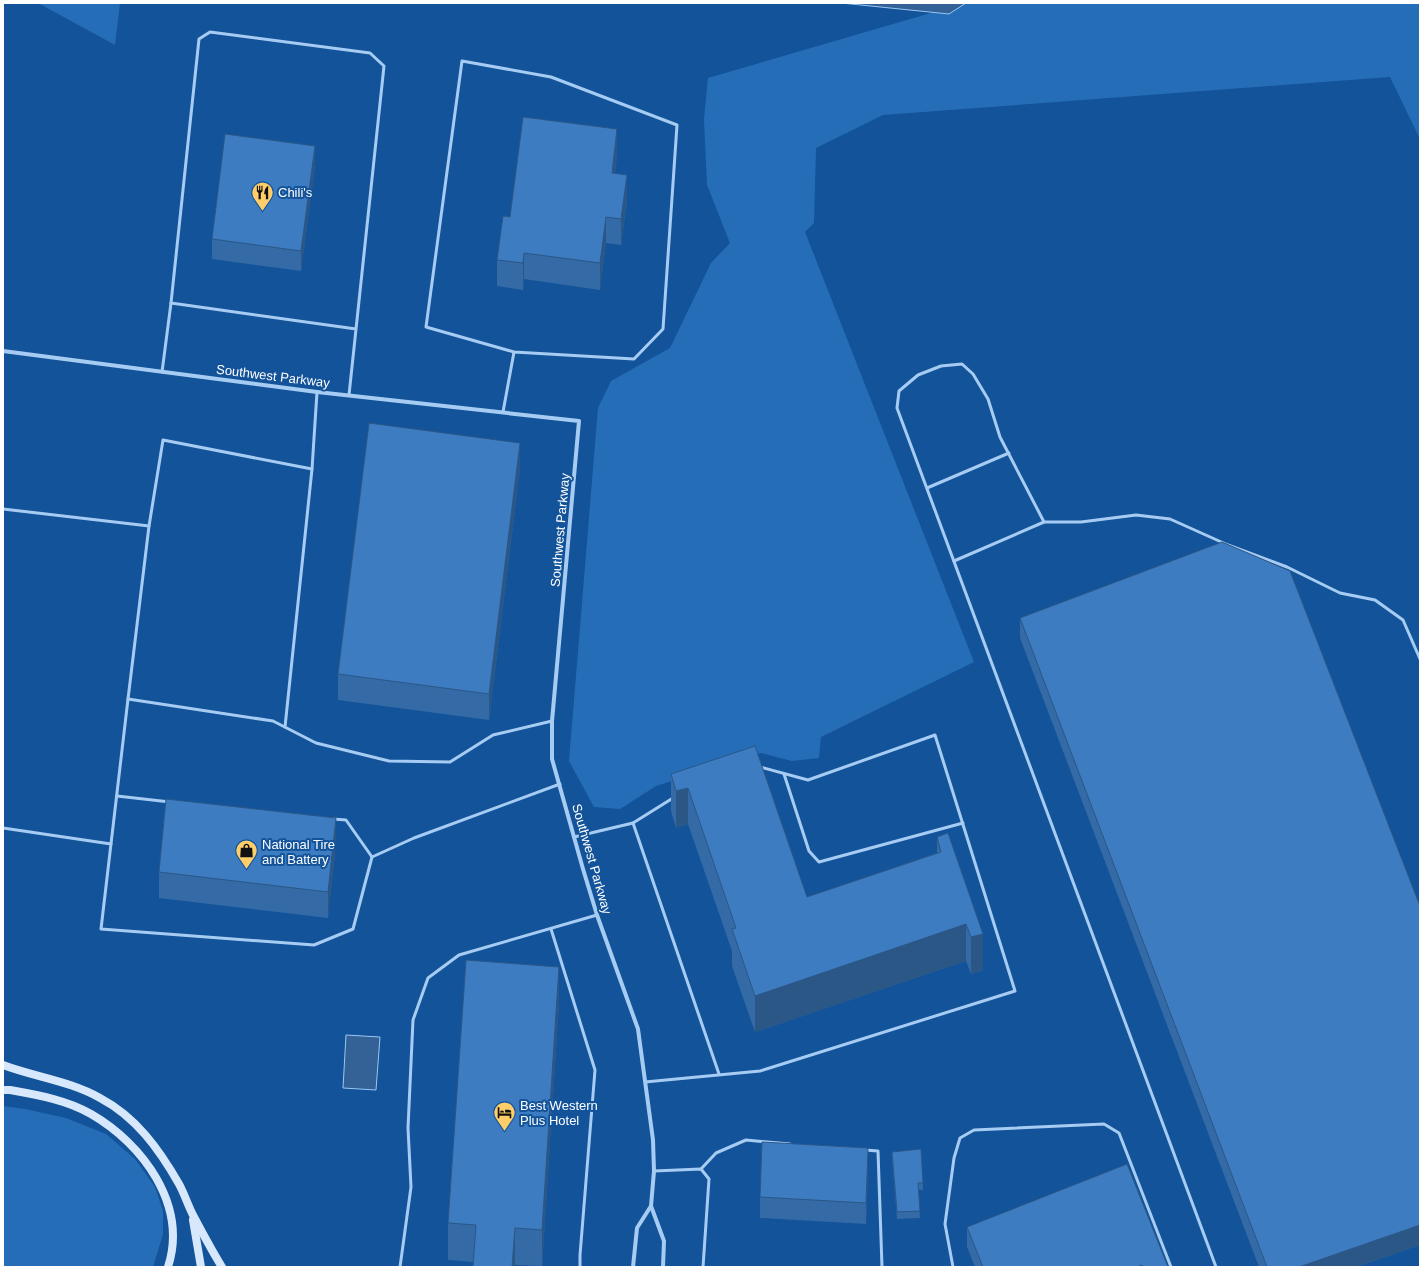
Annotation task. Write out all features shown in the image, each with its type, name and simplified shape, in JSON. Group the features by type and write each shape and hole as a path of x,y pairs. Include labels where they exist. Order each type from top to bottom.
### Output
{"main road":[{"path":"3,1065 68,1083 100,1098 127,1115 148,1136 161,1156 179,1185 193,1216 222,1267"},
{"path":"3,1090 55,1099 91,1114 121,1135 142,1155 161,1185 172,1220 172,1254 168,1267"},
{"path":"193,1216 201,1267"}],"street":[{"name":"Southwest Parkway","path":"3,351 317,392 580,420 552,721 552,759 597,915 638,1029 653,1140 654,1171 651,1206 664,1241 662,1267"},
{"name":"Southwest Parkway","path":"633,1267 637,1228 651,1206"}],"lane":[{"path":"162,372 171,303 199,39 210,32 370,53 384,66 348,395"},
{"path":"462,61 551,76 677,125 663,329 634,359 514,352 426,327 462,61"},
{"path":"171,303 356,328"},
{"path":"503,412 514,352"},
{"path":"1044,522 1000,437 988,399 973,374 962,364 941,366 918,375 899,391 898,408 1216,1267"},
{"path":"285,727 312,469 317,392"},
{"path":"312,469 163,440 149,526 101,929 314,945 353,929 372,857 346,820 330,819"},
{"path":"927,488 1009,453"},
{"path":"3,509 149,526"},
{"path":"954,560 1044,522 1081,522 1136,515 1170,519 1228,545 1287,567 1340,593 1375,600 1403,620 1420,659"},
{"path":"128,699 273,721 316,743 389,761 450,762 493,735 552,721"},
{"path":"645,1082 760,1071 1015,991 935,735 808,780 755,766"},
{"path":"784,774 808,851 819,862 963,823"},
{"path":"372,857 414,838 560,784"},
{"path":"117,796 172,802"},
{"path":"574,837 633,823 677,796"},
{"path":"633,823 719,1074"},
{"path":"3,828 111,844"},
{"path":"400,1267 411,1187 408,1128 413,1020 428,978 459,955 597,915"},
{"path":"551,929 595,1070 580,1267"},
{"path":"953,1267 945,1224 954,1158 960,1138 974,1130 1104,1124 1119,1133 1171,1267"},
{"path":"654,1171 702,1170 716,1153 746,1140 793,1144"},
{"path":"862,1150 878,1151 882,1267"},
{"path":"702,1170 709,1179 703,1267"}],"shaded area":[{"path":"38,3 120,3 115,45"},
{"path":"841,3 966,3 949,14"},
{"path":"965,3 1420,3 1420,139 1390,77 883,115 816,148 814,223 805,232 974,662 821,737 819,758 792,761 761,753 656,786 620,809 594,807 569,761 598,408 611,381 670,348 711,263 730,243 707,185 704,119 708,78"},
{"path":"346,1035 380,1037 376,1090 343,1088"},
{"path":"3,1106 66,1118 106,1134 135,1159 155,1187 163,1211 163,1234 153,1267 3,1267"}],"building":[{"path":"523,117 617,129 612,173 627,175 621,219 606,217 600,263 524,253 523,263 497,260 503,216 510,217"},
{"name":"Chili's","path":"225,134 315,146 301,251 212,239"},
{"path":"369,423 520,443 489,694 338,674"},
{"path":"1222,542 1290,571 1420,906 1420,1225 1299,1267 1267,1267 1020,618"},
{"path":"755,746 807,897 941,852 937,837 948,833 983,934 971,937 966,924 755,996 732,929 736,928 688,788 676,791 671,774"},
{"name":"National Tire and Battery","path":"166,799 336,818 328,892 159,872"},
{"name":"Best Western Plus Hotel","path":"466,960 559,967 542,1230 515,1228 512,1267 473,1267 476,1225 448,1223"},
{"path":"762,1142 868,1148 866,1203 760,1197"},
{"path":"921,1149 923,1183 918,1183 920,1211 897,1212 892,1152"},
{"path":"1127,1164 1168,1267 1143,1267 1142,1265 1137,1267 983,1267 967,1227"}],"place":[{"name":"Chili's","path":"263,212"},
{"name":"National Tire and Battery","path":"247,870"},
{"name":"Best Western Plus Hotel","path":"504,1132"}]}
